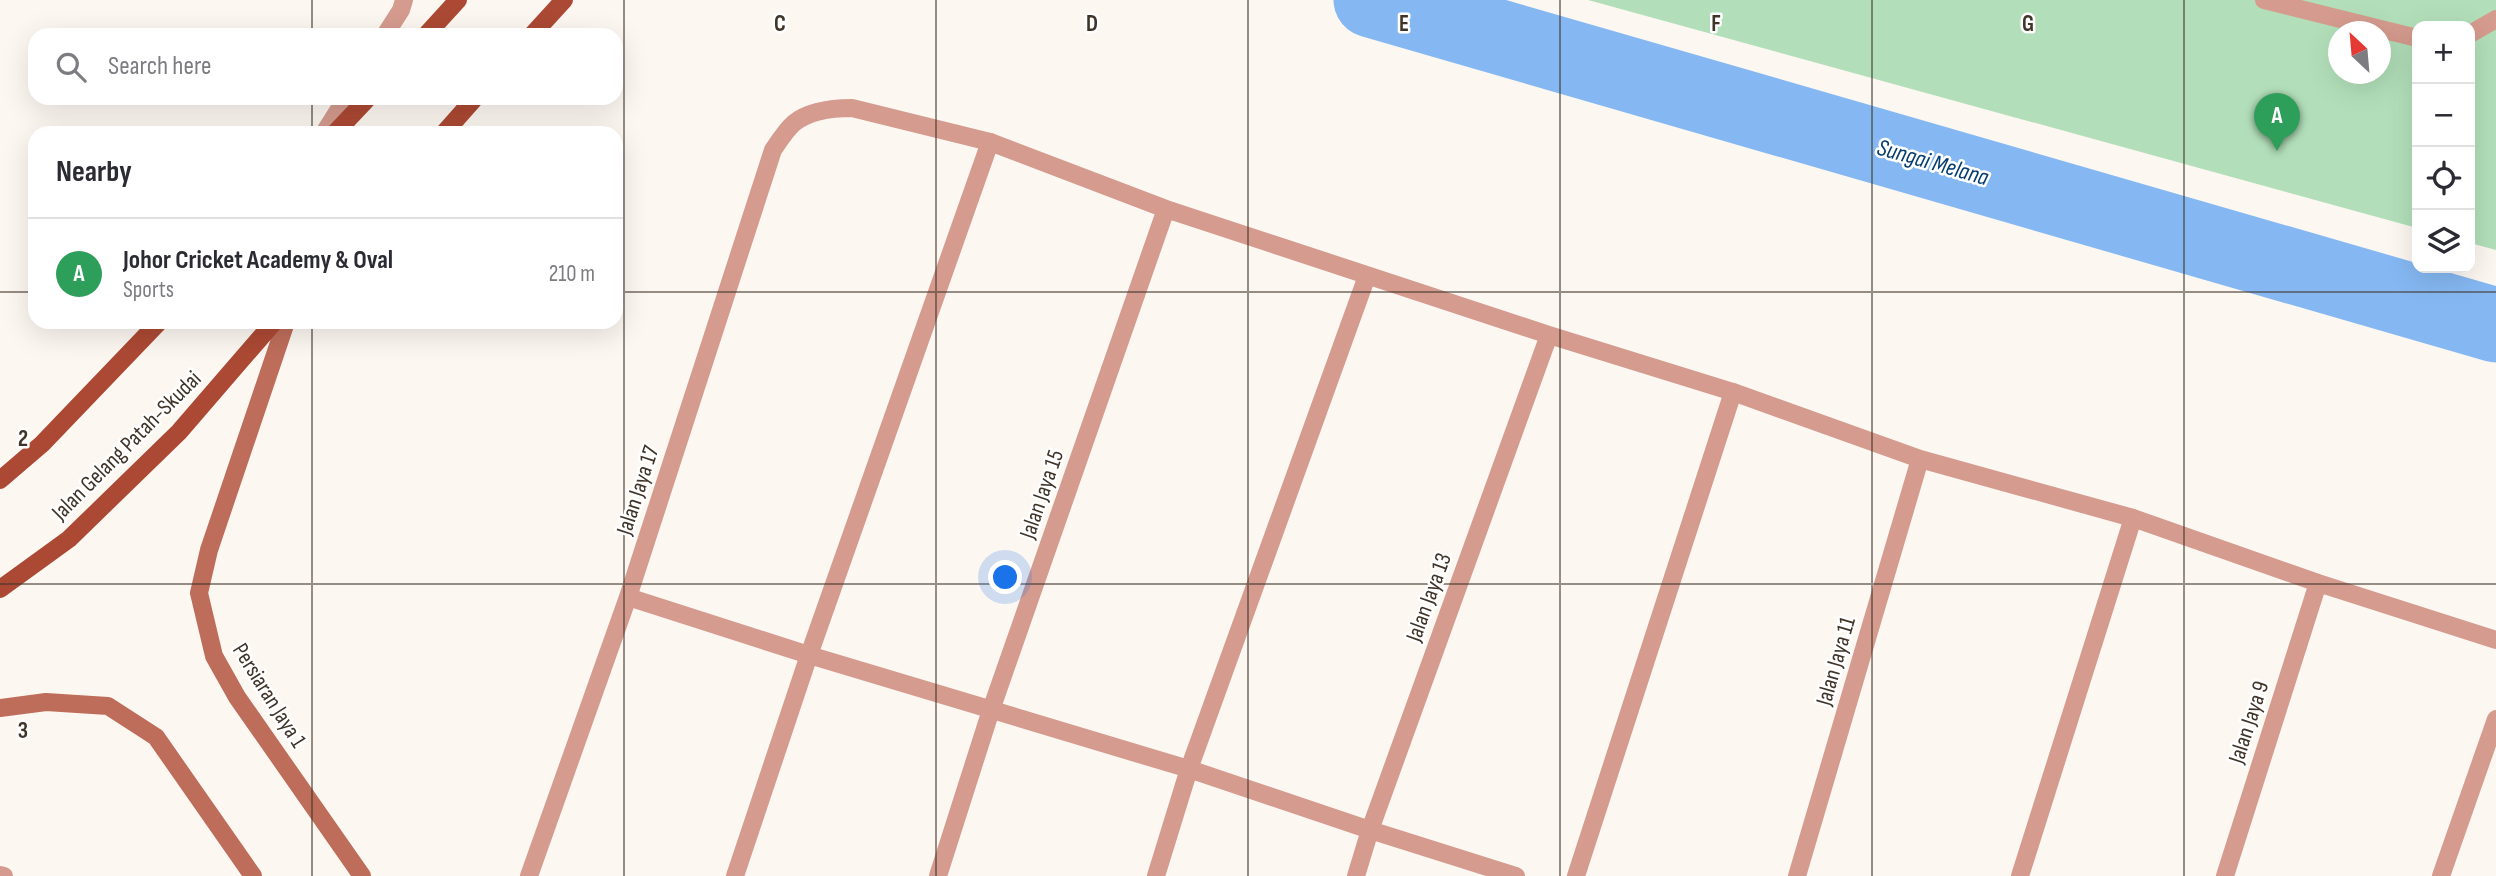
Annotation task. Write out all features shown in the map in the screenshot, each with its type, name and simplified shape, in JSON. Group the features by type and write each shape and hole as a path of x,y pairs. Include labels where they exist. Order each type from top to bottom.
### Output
{"main road":[{"path":"432,28 458,0"},
{"path":"538,28 564,0"},
{"path":"342,126 361,105"},
{"path":"450,126 469,105"},
{"path":"0,480 42,444 152,329"},
{"name":"Jalan Gelang Patah-Skudai","path":"0,589 69,539 129,481 179,432 268,329"},
{"name":"Persiaran Jaya 1","path":"284,329 209,550 199,593 215,656 237,697 362,876"},
{"path":"0,708 47,702 108,706 156,737 253,876"}],"street":[{"path":"389,28 404,0"},
{"path":"2264,0 2412,37"},
{"path":"2475,31 2496,19"},
{"path":"328,126 342,105"},
{"name":"Jalan Jaya 17","path":"529,876 628,597 773,149 794,123 819,111 836,108 852,108 990,142"},
{"path":"735,876 809,655 990,142 1166,209 1549,335 1733,392 1920,459 2133,518 2318,583 2496,640"},
{"name":"Jalan Jaya 15","path":"938,876 991,710 1166,209"},
{"path":"1156,876 1189,769 1367,276"},
{"name":"Jalan Jaya 13","path":"1356,876 1370,830 1549,335"},
{"path":"1576,876 1733,392"},
{"name":"Jalan Jaya 11","path":"1797,876 1920,459"},
{"path":"2020,876 2133,518"},
{"name":"Jalan Jaya 9","path":"2225,876 2318,583"},
{"path":"628,597 809,655 1189,769 1516,876"},
{"path":"2441,876 2496,719"}],"green space":[{"path":"1588,0 2496,0 2496,250 2475,244 2475,21 2412,21 2412,227"}],"waterway":[{"name":"Sungai Melana","path":"1371,0 2496,325"}],"place":[{"name":"Johor Cricket Academy & Oval","path":"2277,151"}]}
